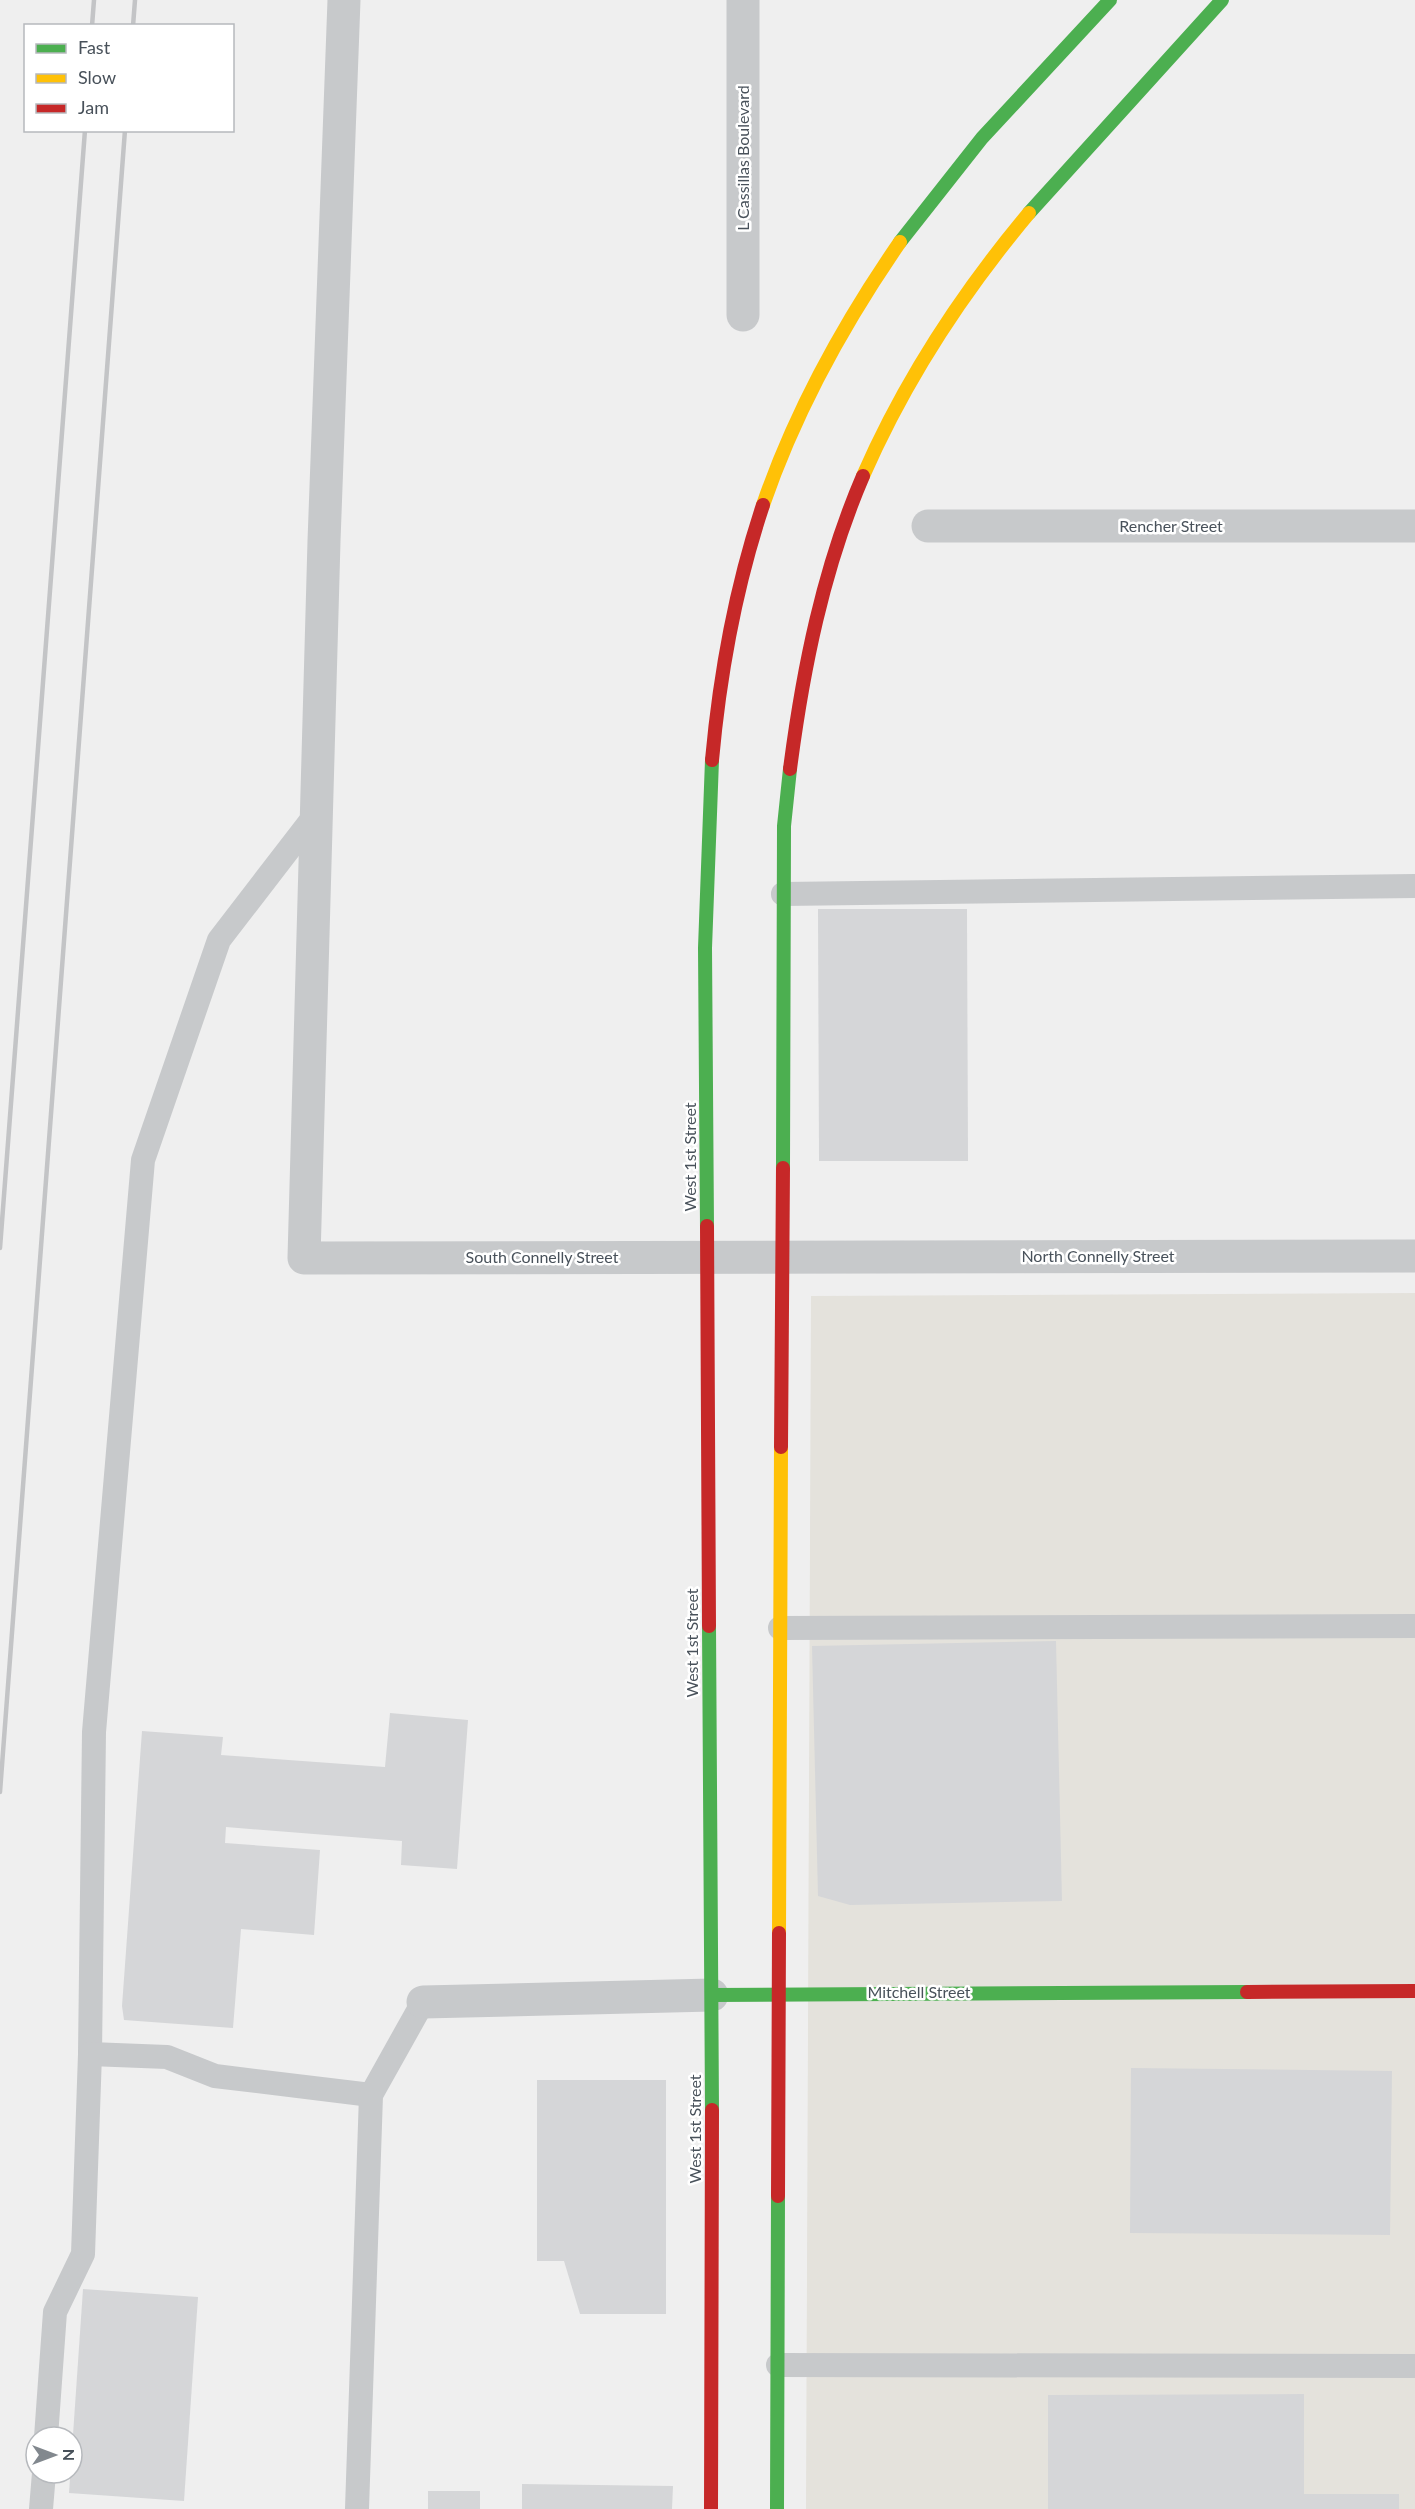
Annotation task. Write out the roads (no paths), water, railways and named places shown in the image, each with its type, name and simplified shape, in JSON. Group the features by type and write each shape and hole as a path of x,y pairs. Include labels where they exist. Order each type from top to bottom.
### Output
{"main road":[{"name":"West 1st Street","path":"711,2509 712,1995 705,951 709,777 719,686 730,622 750,546 781,458 816,382 849,320 895,250 942,187 993,127 1110,0"},
{"path":"777,2509 783,826 794,732 808,651 837,539 874,455 920,365 981,272 1032,208 1222,0"},
{"name":"Mitchell Street","path":"712,1995 780,1992 1415,1991"}],"street":[{"path":"316,814 344,0"},
{"name":"L Cassillas Boulevard","path":"743,0 743,315"},
{"name":"Rencher Street","path":"928,526 1415,526"},
{"name":"South Connelly Street","path":"316,814 304,1258 780,1257"},
{"name":"North Connelly Street","path":"780,1257 1415,1256"},
{"name":"Mitchell Street","path":"423,2002 712,1995"}],"lane":[{"path":"47,2425 55,2312 83,2254 90,2054 94,1732 143,1160 219,940 316,814"},
{"path":"783,894 1415,886"},
{"path":"780,1628 1415,1626"},
{"path":"357,2509 371,2095 423,2002"},
{"path":"90,2054 167,2057 215,2076 371,2095"},
{"path":"778,2365 1415,2366"},
{"path":"41,2509 43,2485"}],"railway":[{"path":"92,24 94,0"},
{"path":"133,24 135,0"},
{"path":"0,1248 85,132"},
{"path":"0,1792 125,132"}]}
